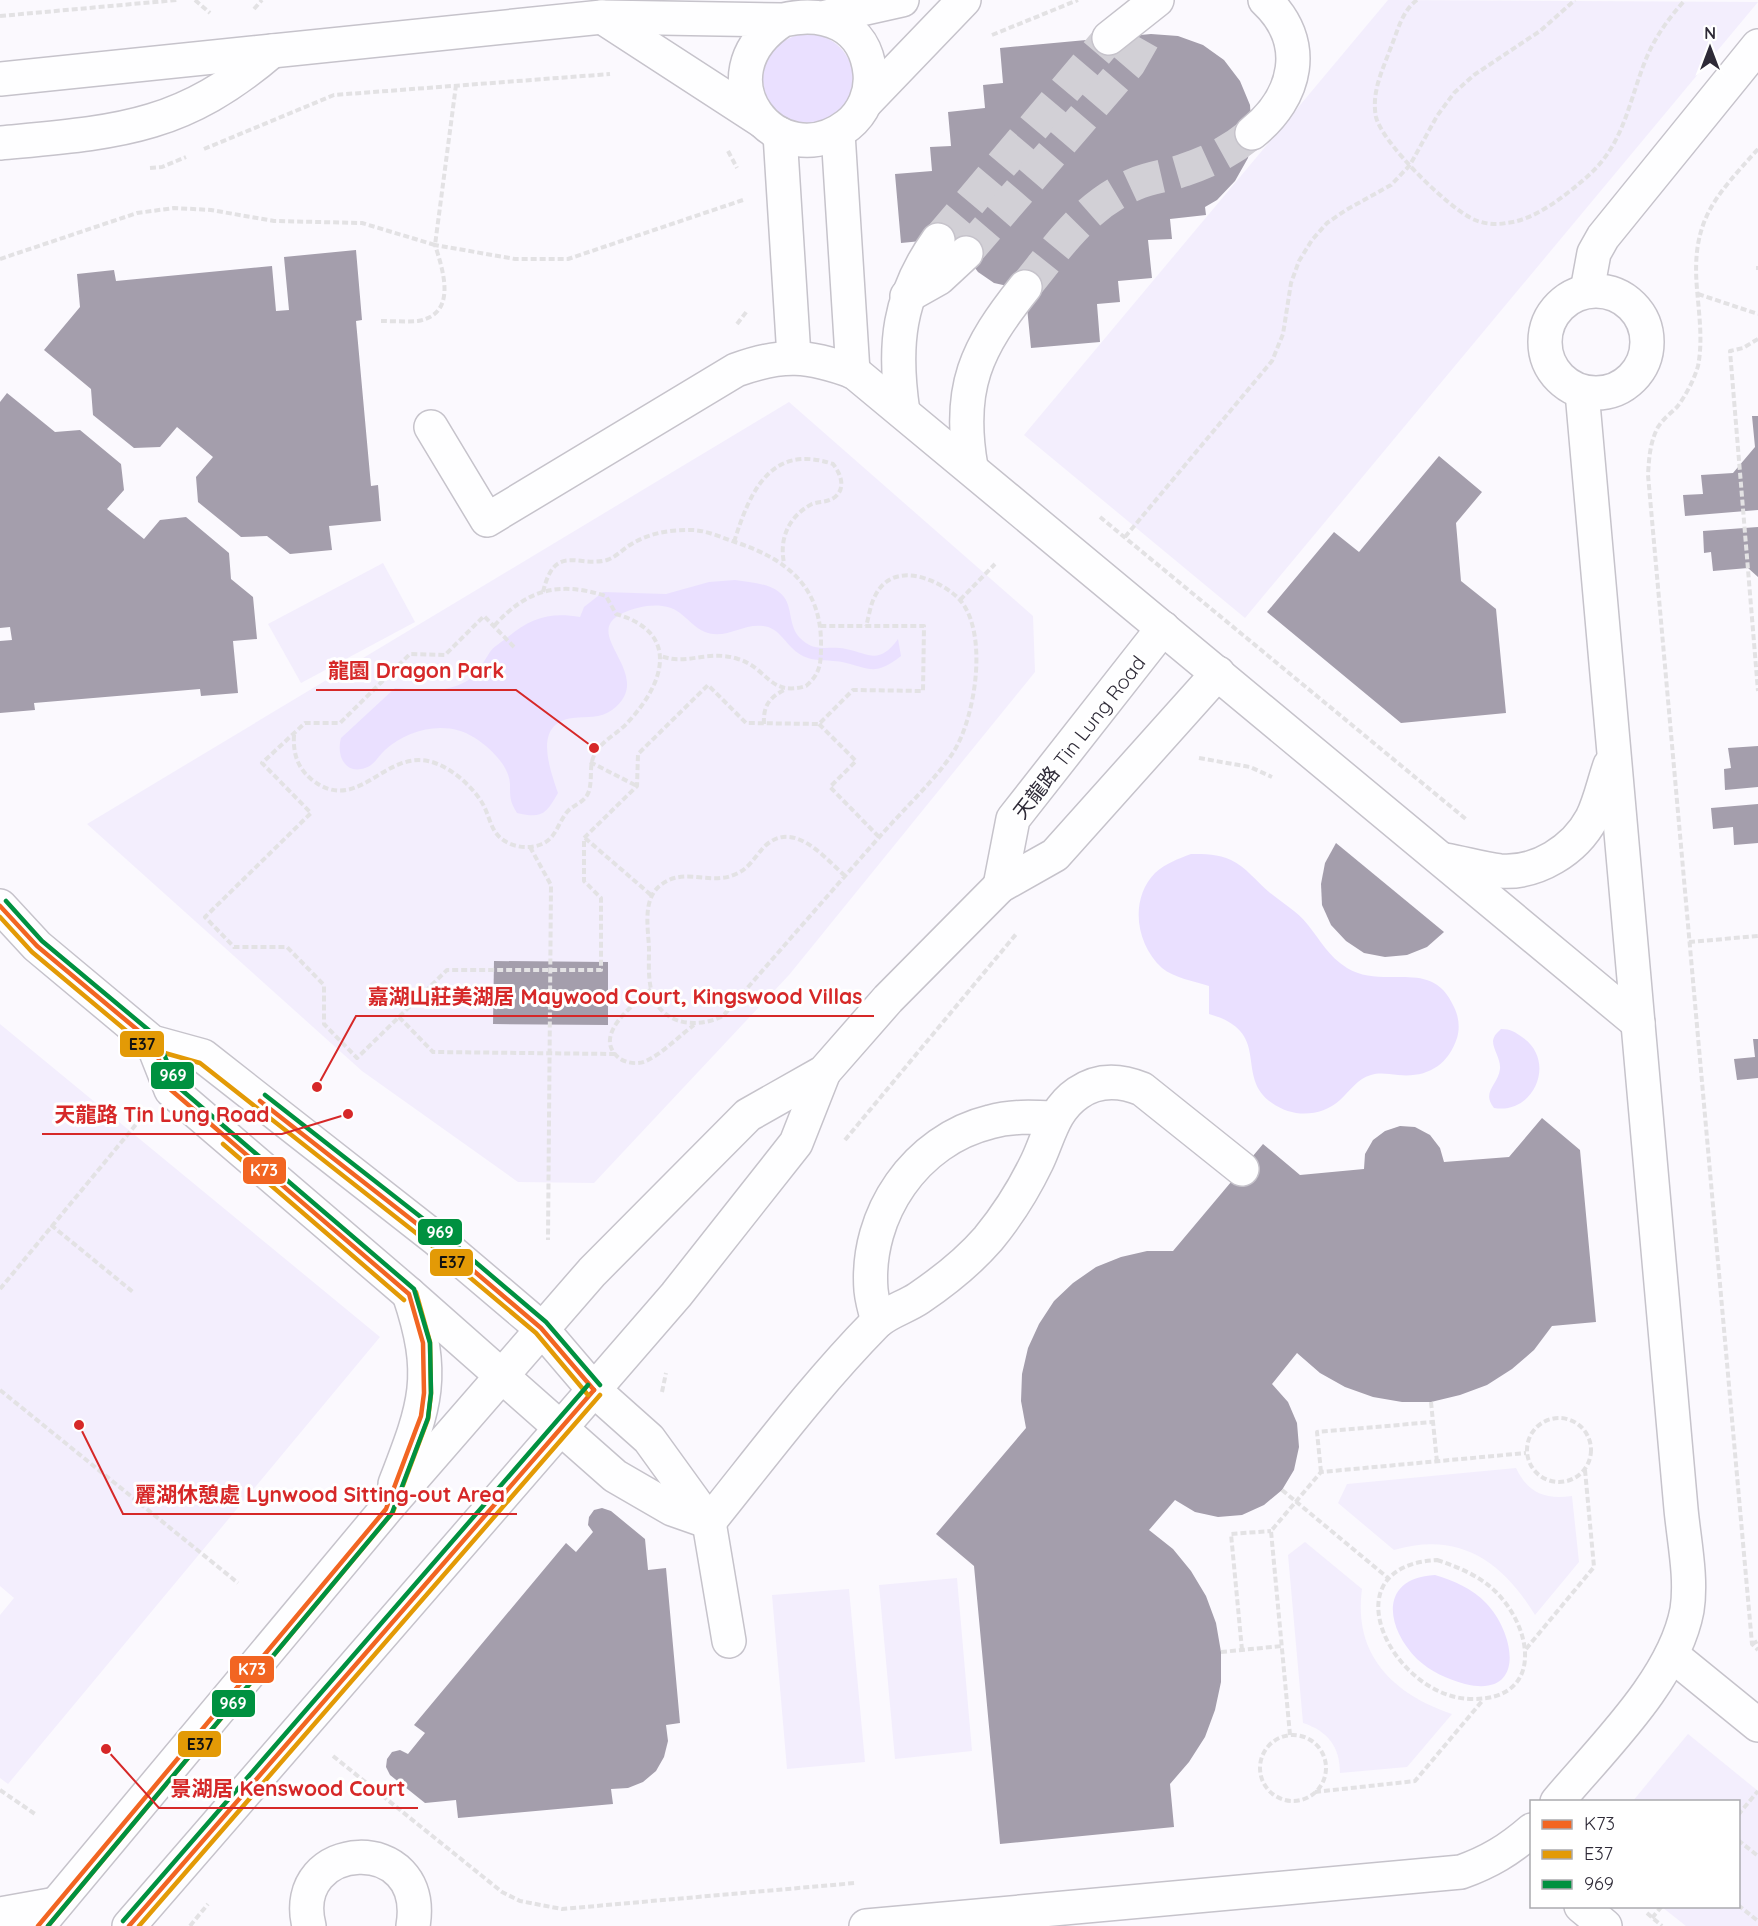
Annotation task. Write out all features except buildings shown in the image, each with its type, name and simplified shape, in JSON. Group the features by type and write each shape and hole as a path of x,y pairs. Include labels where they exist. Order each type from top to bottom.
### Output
{"street":[{"path":"0,79 602,17 783,20 804,15 826,17 902,0"},
{"path":"602,17 772,128 799,140 819,140 838,133 854,120 866,102 964,0"},
{"path":"1252,133 1280,105 1289,87 1293,67 1292,47 1286,28 1276,11 1265,0"},
{"path":"1145,36 1156,1"},
{"path":"1109,38 1156,1"},
{"path":"826,17 845,27 860,41 869,61 870,71 871,82 866,102"},
{"path":"783,20 766,31 753,47 745,66 745,86 751,106 772,128 794,357"},
{"path":"1587,291 1594,253 1603,237 1758,46"},
{"path":"0,143 103,134 147,124 189,109 219,92 272,51"},
{"path":"838,133 853,372"},
{"path":"903,412 897,373 898,335 907,296 939,278 952,247"},
{"path":"979,474 966,438 966,409 970,380 989,334 1025,287"},
{"path":"1587,291 1604,291 1620,296 1633,306 1643,321 1647,337 1646,353 1640,368 1629,381 1615,390 1598,393 1582,392 1566,384 1553,372 1546,356 1543,339 1548,322 1557,308 1570,296 1587,291"},
{"path":"431,427 487,520 736,370 760,361 794,357 822,361 853,372 979,474 1638,1023"},
{"path":"1559,1800 1653,1687 1672,1655 1687,1608 1687,1579 1582,392"},
{"name":"天龍路 Tin Lung Road","path":"1000,886 1013,819 1164,628"},
{"path":"0,1914 47,1915 386,1509 592,1272 748,1115 824,1072 888,999 1000,886 1055,855 1218,673"},
{"path":"1440,859 1501,871 1531,868 1558,855 1578,838 1592,818 1614,753"},
{"path":"0,906 37,946 152,1042 203,1056 435,1238 541,1328 594,1390 649,1439 709,1522 729,1641"},
{"path":"152,1042 171,1090 409,1294 615,1476 672,1509 709,1522"},
{"path":"129,1926 676,1295 796,1143 824,1072"},
{"path":"709,1522 807,1402 878,1321 918,1299 955,1271 987,1239 1015,1202 1037,1161 1054,1118 1077,1093 1093,1085 1109,1081 1127,1083 1142,1089 1242,1169"},
{"path":"878,1321 871,1290 872,1258 878,1227 890,1198 909,1172 933,1149 960,1133 990,1122 1021,1117 1054,1118"},
{"path":"386,1509 421,1416 424,1393 423,1343 409,1294"},
{"path":"1672,1655 1758,1725"},
{"path":"866,1926 1431,1876 1461,1872 1525,1848"},
{"path":"309,1926 305,1913 308,1894 317,1878 330,1864 348,1857 367,1856 385,1861 400,1873 411,1888 415,1907 412,1926"},
{"path":"1583,1908 1605,1926"}],"path":[{"path":"0,16 177,0"},
{"path":"1417,0 1407,7 1377,85 1376,117 1383,135 1410,165 1461,211 1488,224 1507,224 1525,219 1569,191 1600,164 1616,141 1628,116 1643,65 1654,41 1667,20 1685,0"},
{"path":"1125,537 1272,361 1283,334 1291,283 1299,261 1312,240 1346,210 1391,185 1410,165 1437,116 1454,93 1474,75 1540,31 1575,0"},
{"path":"139,169 162,167 334,95 611,74"},
{"path":"381,321 420,321 437,311 445,295 445,278 435,245 456,85"},
{"path":"723,143 740,173"},
{"path":"1758,149 1717,195 1700,232 1695,259 1701,347 1698,368 1690,387 1677,406 1659,425 1649,449 1648,475 1752,1644 1758,1650"},
{"path":"0,259 137,213 174,208 211,210 274,221 362,223 435,245 515,259 568,259 749,198"},
{"path":"1698,294 1758,314"},
{"path":"731,331 751,304"},
{"path":"1758,339 1743,348 1730,351 1758,691"},
{"path":"734,542 756,488 777,466 802,457 814,457 833,464 842,478 842,486 836,496 826,502 815,503 800,512 789,525 781,550 784,564"},
{"path":"1098,515 1473,826"},
{"path":"543,592 547,576 557,565 568,559 605,560 647,536 665,531 689,529 712,533 769,554 784,564 816,605 821,643 820,664 814,679 806,686 784,690 773,695 766,705 764,724"},
{"path":"960,600 995,564"},
{"path":"845,876 808,842 794,837 766,846 748,867 737,874 722,879 680,876 659,885 651,895 648,906 651,989 657,1004 666,1015 679,1022 694,1025 709,1023 723,1016 954,752 964,729 975,678 975,633 970,615 960,600 944,585 923,577 910,574 897,576 884,584 875,596 866,626"},
{"path":"294,733 293,749 298,763 319,785 333,790 349,790 364,786 389,767 403,761 418,759 434,762 472,789 486,809 494,831 504,841 517,847 530,847 544,843 554,834 566,813 582,802 588,794 590,762 604,741 629,722 641,707 660,672 661,656 657,641 648,627 633,618 616,614 606,596 583,588 562,588 543,592 508,611 494,626"},
{"path":"514,647 484,616 445,655 410,654 340,723 304,723 262,763 311,813 204,917 234,947 286,947 324,985 324,1024 357,1058 447,970 601,970 601,898 584,881 584,838 637,786 638,753 708,685 746,723 764,724 819,724 853,690 923,691 924,626 820,626"},
{"path":"661,656 679,660 712,654 727,656 755,667 774,685 784,690"},
{"path":"819,724 856,761 830,787 879,837"},
{"path":"1195,758 1250,767 1281,782"},
{"path":"590,762 637,786"},
{"path":"584,838 651,895"},
{"path":"530,847 551,885 548,1240"},
{"path":"837,1149 1020,929"},
{"path":"1689,942 1758,936"},
{"path":"651,989 614,1025 610,1034 615,1054 623,1061 645,1062 694,1025"},
{"path":"399,1017 433,1052 615,1054"},
{"path":"0,1288 138,1122"},
{"path":"51,1225 133,1292"},
{"path":"661,1396 667,1367"},
{"path":"0,1390 238,1583"},
{"path":"1431,1402 1437,1462"},
{"path":"1547,1419 1567,1419 1577,1424 1590,1440 1590,1461 1585,1470 1567,1482 1544,1479 1529,1464 1526,1453 1527,1442 1538,1425 1547,1419"},
{"path":"1321,1472 1317,1432 1433,1422"},
{"path":"1290,1735 1271,1531 1296,1501 1321,1472 1526,1453"},
{"path":"1525,1649 1594,1567 1585,1470"},
{"path":"1282,1490 1388,1578"},
{"path":"1242,1650 1231,1534 1271,1531"},
{"path":"1437,1560 1467,1572 1482,1581 1507,1605 1523,1633 1525,1649 1525,1666 1517,1684 1501,1696 1484,1700 1468,1700 1437,1690 1421,1681 1396,1657 1380,1628 1377,1611 1379,1594 1388,1578 1403,1567 1419,1561 1437,1560"},
{"path":"1752,1644 1758,1641"},
{"path":"1221,1652 1282,1646"},
{"path":"1315,1792 1415,1781 1484,1700"},
{"path":"1290,1735 1309,1740 1323,1755 1325,1774 1315,1792 1306,1798 1284,1800 1266,1787 1260,1765 1263,1754 1279,1738 1290,1735"},
{"path":"332,1755 502,1892 541,1907 562,1909 856,1883"},
{"path":"0,1790 35,1814"},
{"path":"1740,1813 1758,1791"},
{"path":"1740,1842 1758,1856"},
{"path":"1740,1907 1758,1921"},
{"path":"1640,1908 1662,1926"},
{"path":"1652,1918 1660,1908"}],"shaded area":[{"path":"1388,0 1758,2 1245,618 1024,435"},
{"path":"808,34 825,37 840,47 850,62 853,79 850,96 840,111 825,121 808,124 791,121 776,111 766,96 763,79 766,62 776,47 791,37"},
{"path":"789,402 1033,616 1035,672 789,975 594,1183 518,1182 362,1071 87,824"},
{"path":"383,563 415,622 301,683 268,624"},
{"path":"735,580 763,585 779,592 787,602 795,631 810,645 846,649 874,656 885,652 898,639 901,656 878,669 814,659 798,653 769,627 748,627 713,634 698,628 674,609 645,606 623,613 611,622 608,632 624,669 627,683 624,697 607,713 573,718 560,722 552,728 548,738 548,760 558,793 550,806 538,815 517,813 511,799 509,777 502,763 480,742 464,732 440,728 416,732 394,743 374,763 365,768 352,769 341,757 341,738 395,688 438,690 463,683 476,674 494,648 516,630 533,621 559,615 580,617 584,607 603,592 666,594 709,582"},
{"path":"1191,854 1221,857 1242,867 1299,915 1330,953 1347,968 1377,977 1420,978 1433,983 1445,992 1458,1019 1457,1038 1448,1056 1442,1063 1427,1072 1408,1075 1381,1073 1366,1077 1340,1100 1324,1110 1307,1114 1298,1113 1272,1103 1261,1092 1255,1080 1247,1043 1241,1032 1229,1022 1209,1014 1209,986 1178,977 1162,968 1146,947 1142,935 1139,909 1141,896 1147,884 1163,867"},
{"path":"0,1024 380,1337 8,1784 0,1778 0,1615 14,1598 0,1586"},
{"path":"1501,1029 1515,1032 1533,1047 1538,1059 1539,1071 1537,1084 1521,1103 1508,1108 1494,1108 1489,1097 1499,1075 1500,1065 1493,1041"},
{"path":"1516,1468 1526,1483 1538,1493 1554,1497 1572,1496 1579,1562 1535,1615 1508,1579 1476,1555 1458,1548 1439,1545 1417,1545 1394,1550 1338,1503 1347,1484"},
{"path":"1305,1542 1362,1589 1361,1612 1364,1634 1371,1652 1382,1669 1395,1683 1412,1695 1452,1714 1407,1767 1340,1773 1338,1755 1331,1741 1312,1726 1303,1723 1288,1555"},
{"path":"1435,1575 1475,1593 1496,1616 1504,1630 1510,1660 1507,1673 1499,1682 1485,1686 1465,1684 1440,1675 1417,1659 1398,1633 1393,1606 1396,1594 1404,1585 1417,1578"},
{"path":"957,1578 972,1751 895,1759 879,1585"},
{"path":"849,1589 865,1762 787,1769 772,1595"},
{"path":"1688,1734 1758,1791 1758,1926 1686,1926 1663,1908 1740,1908 1740,1800 1634,1800"}],"tunnel":[{"path":"966,253 1129,64 1145,36"},
{"path":"938,240 1109,38"},
{"path":"1025,287 1061,242 1101,203 1135,184 1184,170 1211,159 1252,133"}],"transit line":[{"name":"969","path":"6,901 42,941 157,1037 177,1086 414,1289 430,1343 431,1393 428,1418 392,1513 48,1926"},
{"name":"K73","path":"0,906 37,946 152,1042 171,1090 409,1294 423,1343 424,1393 421,1416 386,1509 38,1926"},
{"name":"E37","path":"0,917 32,952 147,1048 200,1063 430,1244 536,1333 588,1395"},
{"name":"969","path":"265,1095 440,1232 546,1322 600,1385"},
{"name":"K73","path":"260,1101 435,1238 541,1328 594,1390"},
{"name":"E37","path":"223,1144 404,1300"},
{"name":"E37","path":"48,1926 393,1512 428,1419 431,1394 430,1342 416,1292"},
{"name":"969","path":"123,1921 588,1385"},
{"name":"K73","path":"129,1926 594,1390"},
{"name":"E37","path":"139,1926 600,1395"}],"place":[{"name":"龍園 Dragon Park","path":"594,748"},
{"name":"嘉湖山莊美湖居 Maywood Court, Kingswood Villas","path":"317,1087"},
{"name":"天龍路 Tin Lung Road","path":"348,1114"},
{"name":"麗湖休憩處 Lynwood Sitting-out Area","path":"79,1425"},
{"name":"景湖居 Kenswood Court","path":"106,1749"}]}
